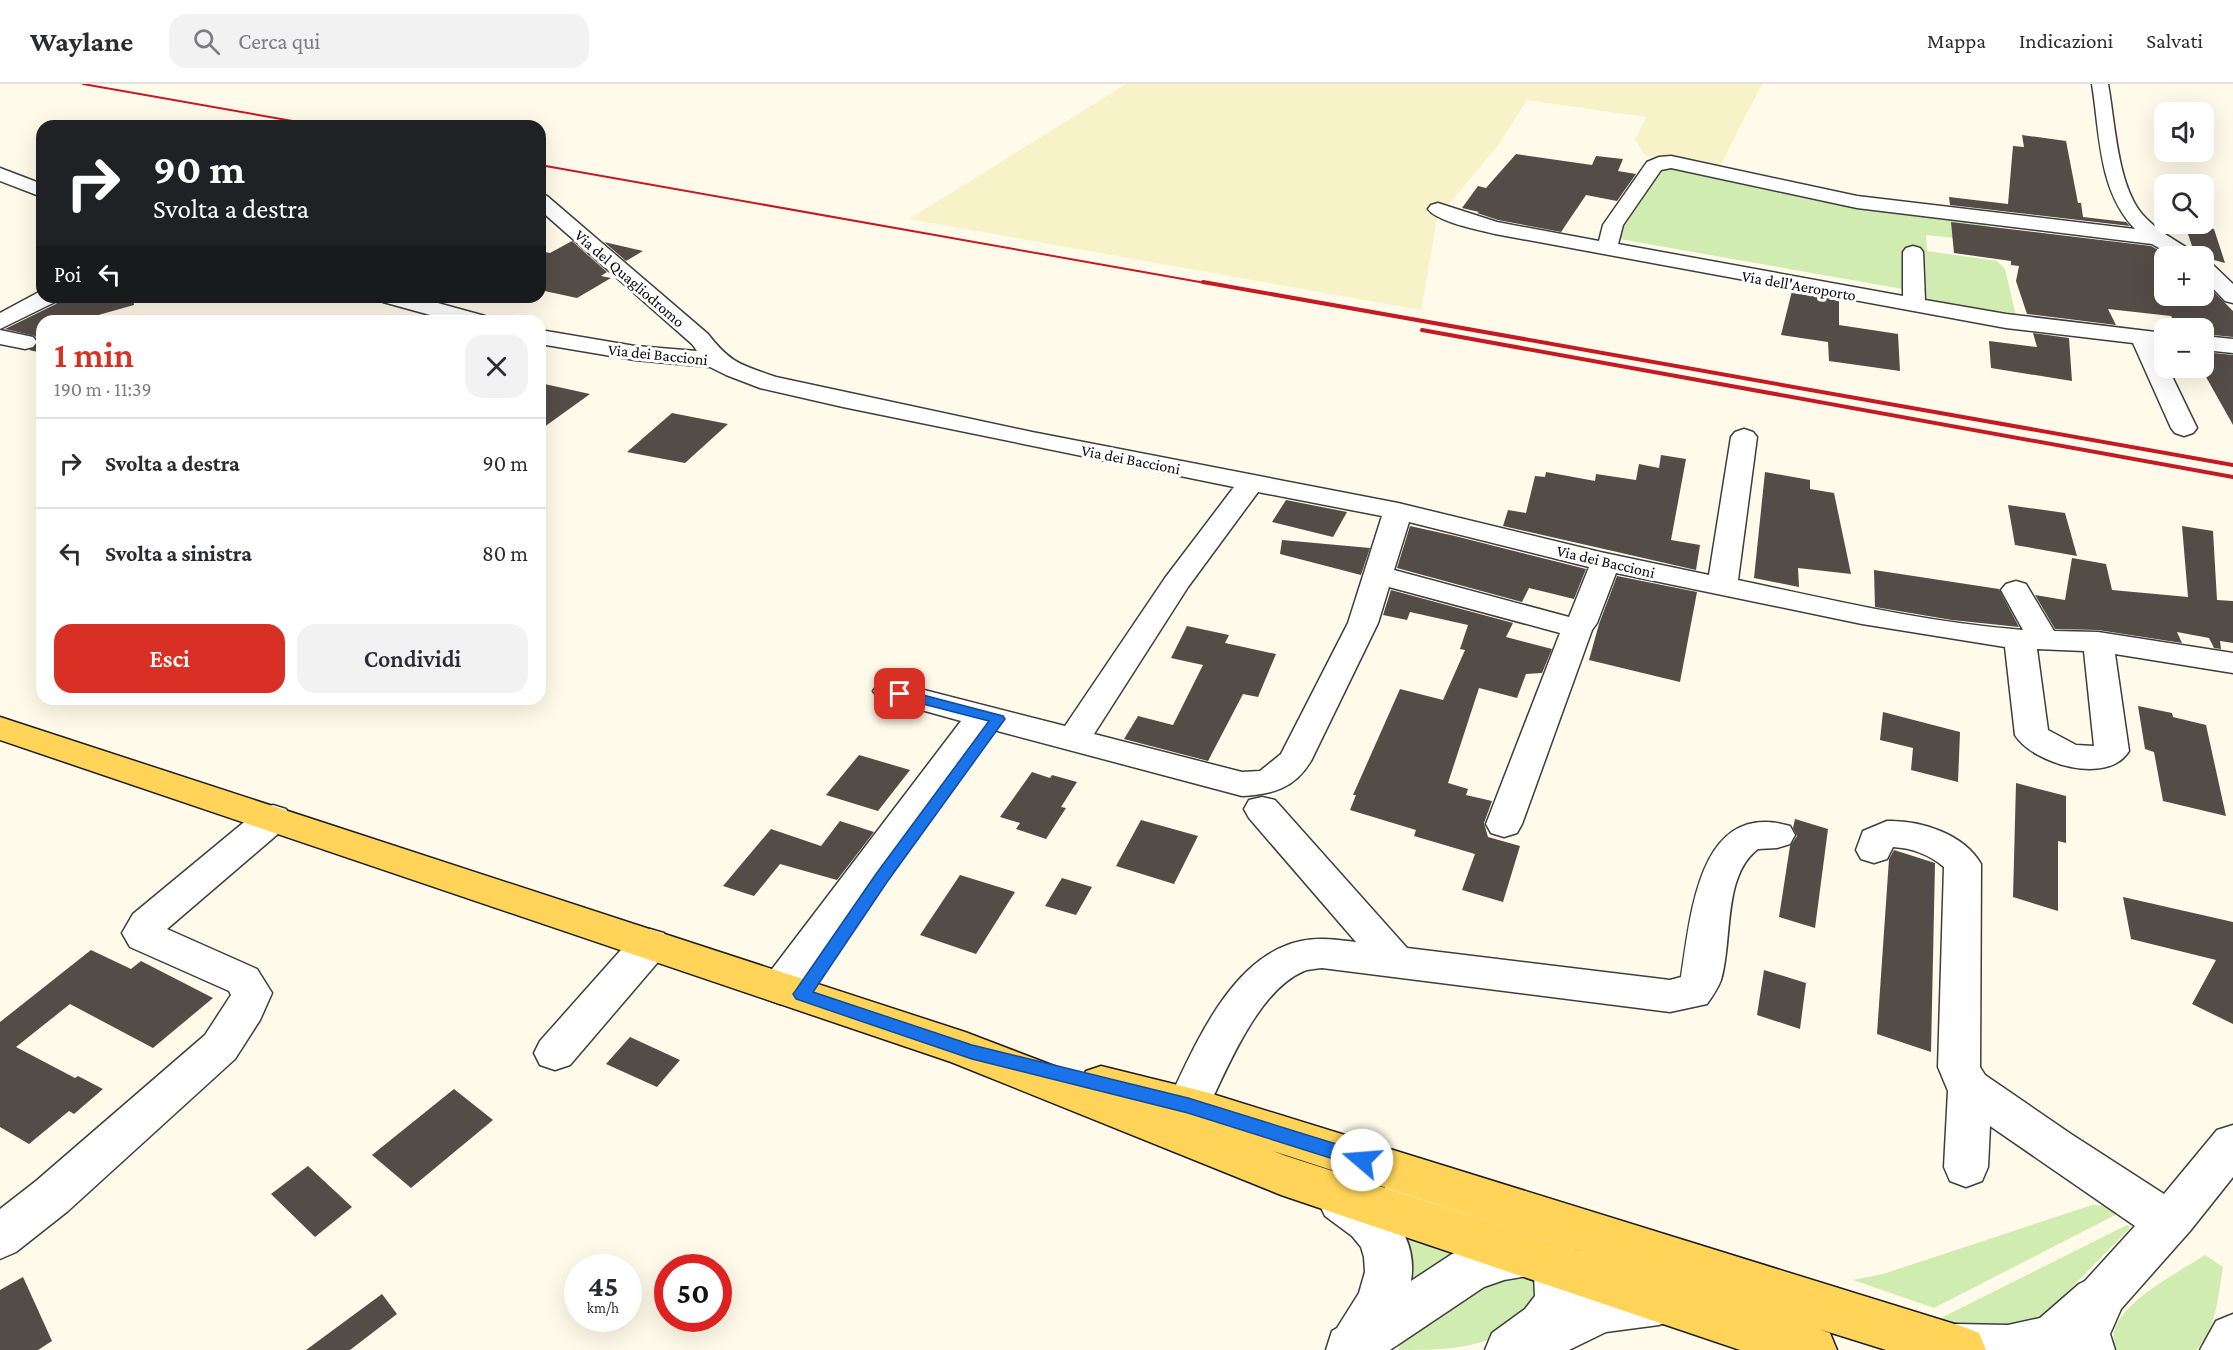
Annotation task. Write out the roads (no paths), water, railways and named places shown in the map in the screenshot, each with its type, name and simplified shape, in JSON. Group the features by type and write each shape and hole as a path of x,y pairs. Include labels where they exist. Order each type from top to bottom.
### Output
{"main road":[{"path":"0,728 972,1052 1321,1189 1542,1258 1661,1302 1812,1350"},
{"path":"972,1052 1197,1108 1959,1349"}],"street":[{"path":"2100,84 2115,176 2129,211 2157,238 2170,246"},
{"path":"1607,249 1613,225 1654,166 1671,162 1857,202 2157,238"},
{"path":"0,174 36,189"},
{"name":"Via del Quagliodromo","path":"546,205 700,339 716,360"},
{"name":"Via dell'Aeroporto","path":"1438,209 1495,228 1914,305 2006,321 2153,339"},
{"path":"1913,252 1914,305"},
{"path":"2214,277 2233,296"},
{"path":"0,322 36,303"},
{"path":"412,303 456,315"},
{"path":"0,337 25,342"},
{"name":"Via dei Baccioni","path":"546,338 635,353 716,360 734,370 769,383 822,395 1398,511 1606,562 1942,629 2032,640 2098,642 2233,663"},
{"path":"2153,339 2184,428"},
{"path":"2214,344 2233,346"},
{"path":"1722,586 1744,437"},
{"path":"1074,739 1175,584 1251,483"},
{"path":"890,691 1242,784 1269,782 1294,761 1363,623 1398,511"},
{"path":"1504,824 1578,626 1582,623 1606,562"},
{"path":"1390,578 1568,626 1578,626"},
{"path":"2016,590 2032,640 2032,735 2044,745 2088,758 2105,756 2112,751 2098,642"},
{"path":"791,991 882,878 990,717"},
{"path":"1263,809 1397,963"},
{"path":"0,1237 52,1196 220,1047 246,1008 252,993 243,980 141,933 147,924 273,818"},
{"path":"1874,850 1876,840 1886,834 1898,833 1952,852 1960,858 1963,864 1959,1067 1970,1088 2055,1148 2168,1222"},
{"path":"1512,1350 1542,1326 1559,1303 1542,1258 1474,1217 1352,1176 1197,1108 1239,1007 1262,980 1292,959 1322,953 1670,996 1693,993 1701,980 1721,868 1732,849 1750,837 1777,836"},
{"path":"555,1053 650,944"},
{"path":"1966,1167 1970,1088"},
{"path":"1959,1349 2008,1350 2052,1339 2104,1293 2168,1222 2233,1144"},
{"path":"1321,1189 1361,1212 1374,1224 1383,1239 1388,1258 1388,1280 1378,1307 1348,1349"},
{"path":"1348,1349 1469,1270 1504,1258 1542,1258 1572,1249 1690,1286 1762,1287"},
{"path":"2090,1350 2085,1333 2104,1293"},
{"path":"1512,1350 1602,1310 1661,1302"},
{"path":"2225,1350 2233,1338"}],"railway":[{"path":"83,84 287,120"},
{"path":"546,166 1211,284"},
{"path":"1203,282 2233,465"},
{"path":"1422,330 2233,477"}]}
